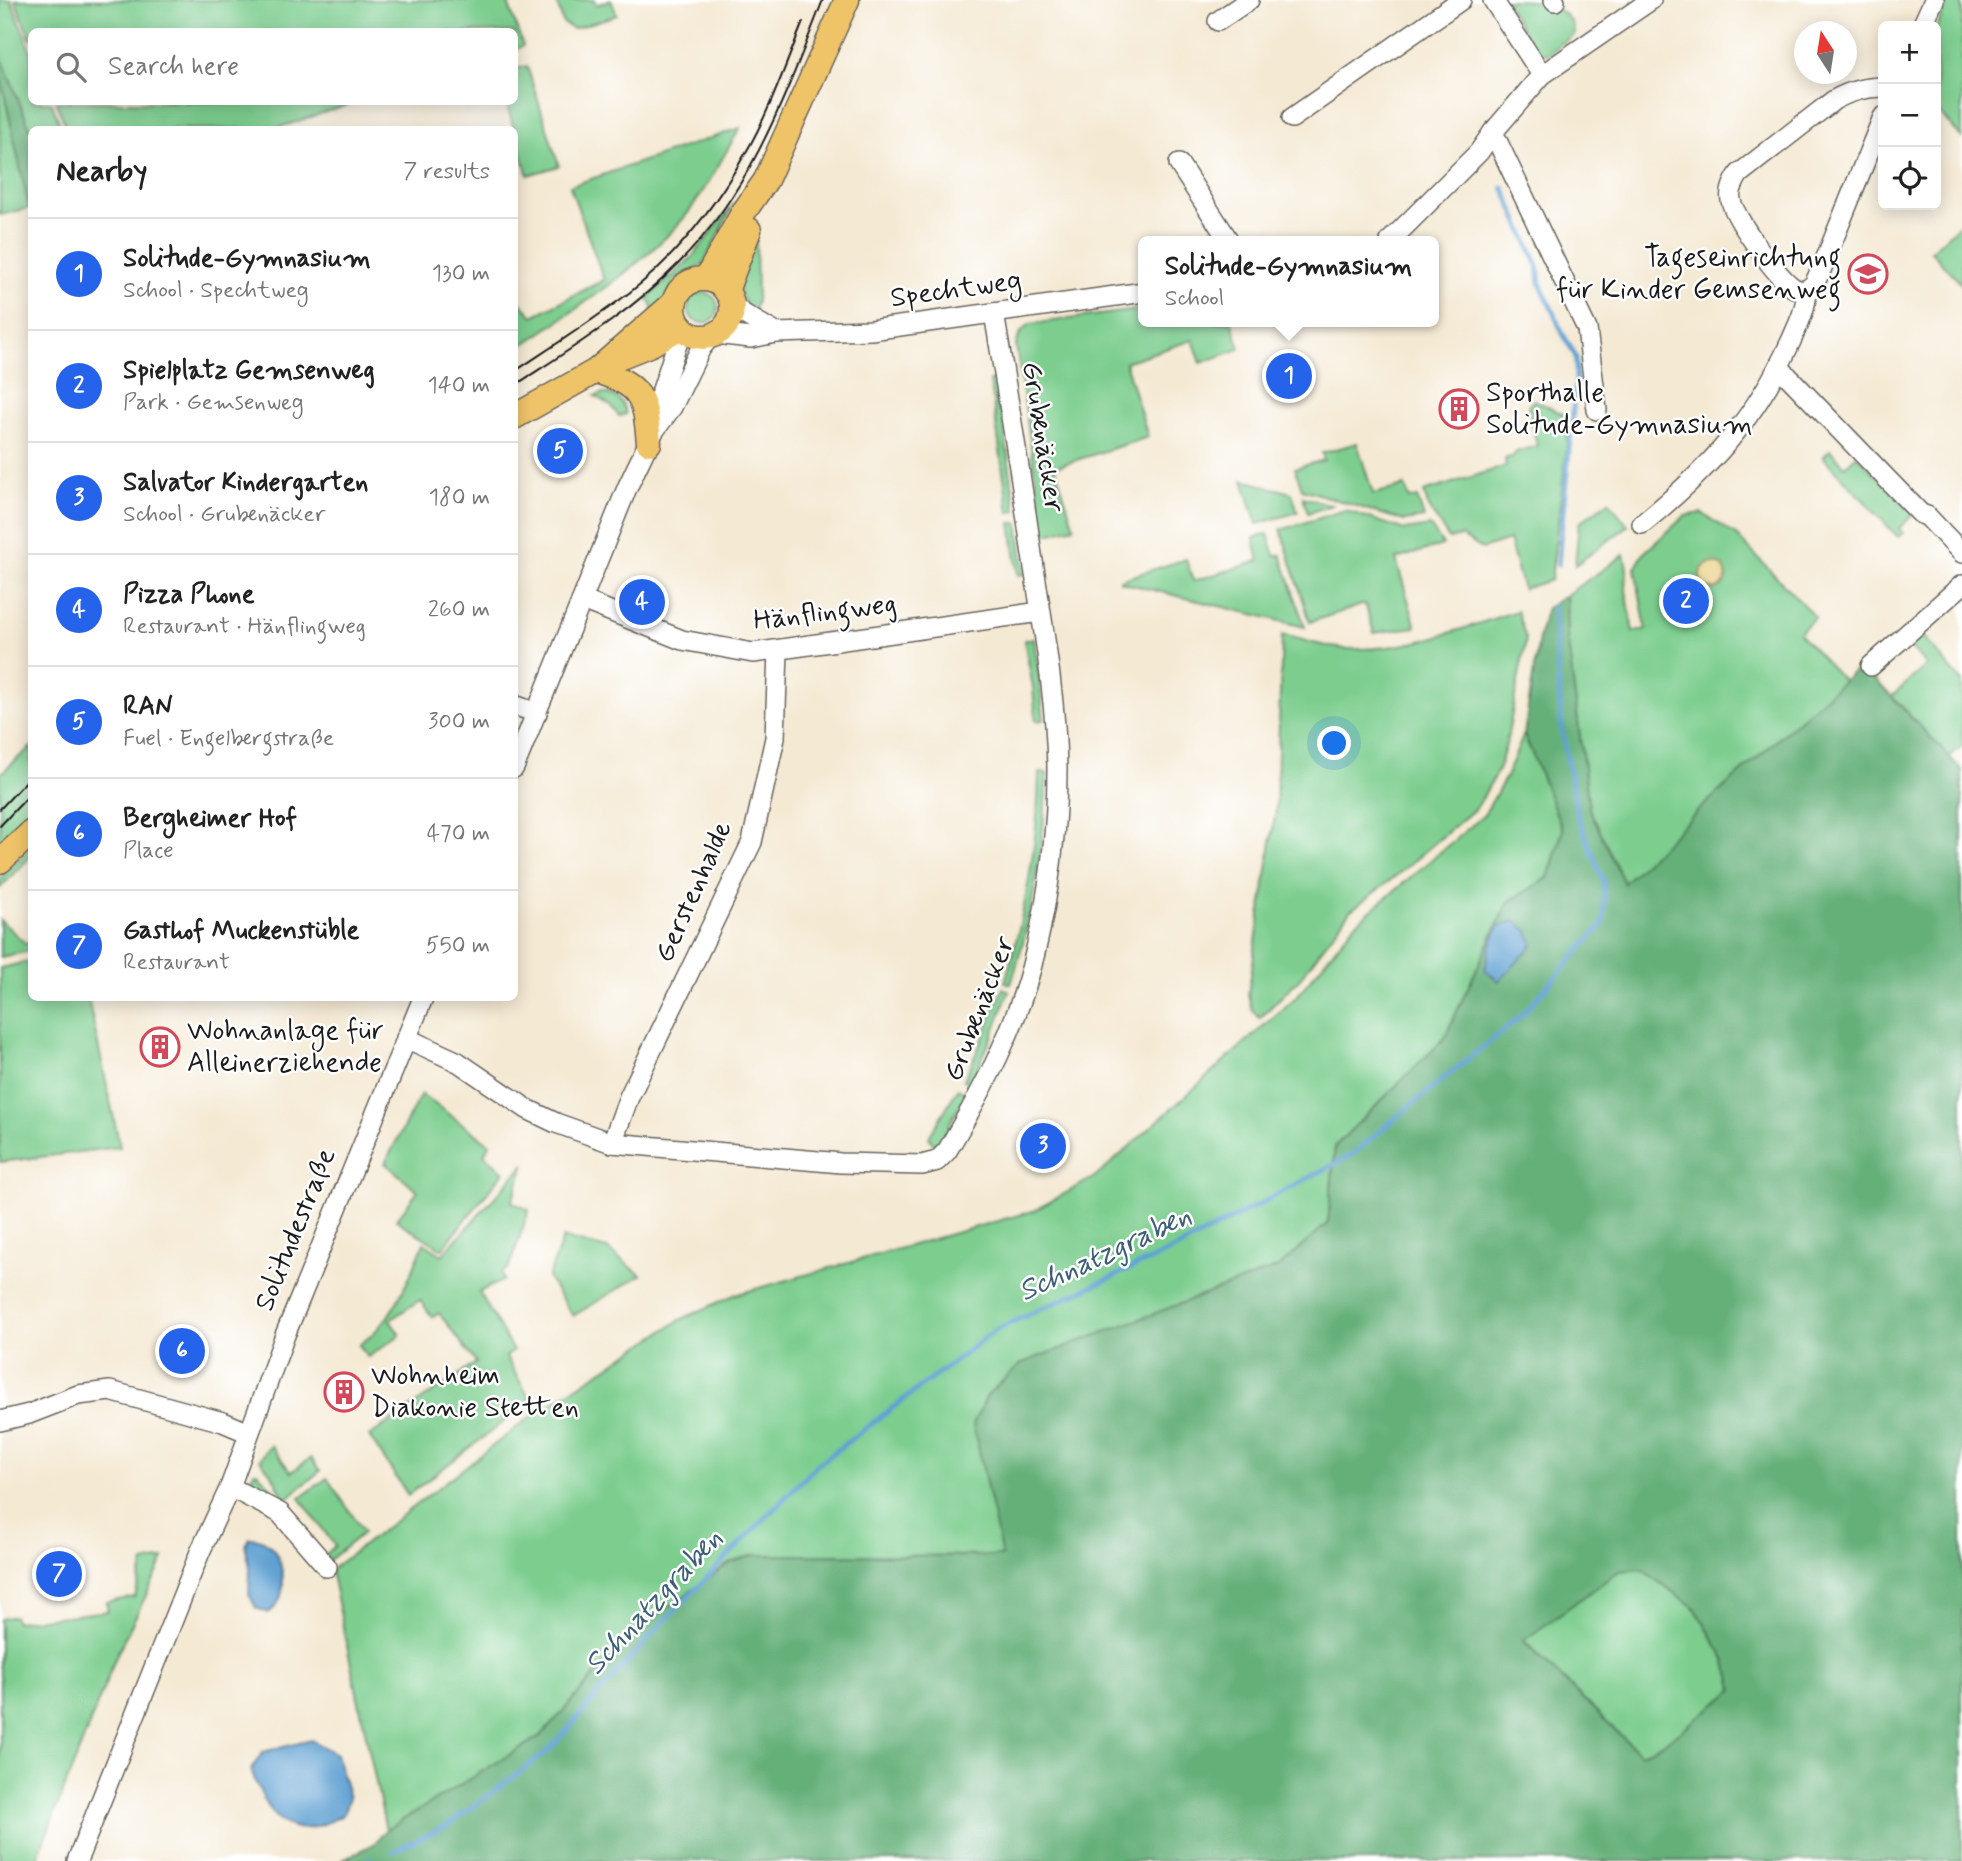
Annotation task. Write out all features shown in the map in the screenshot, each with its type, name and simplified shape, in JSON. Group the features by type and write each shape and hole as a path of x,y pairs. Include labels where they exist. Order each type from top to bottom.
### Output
{"main road":[{"path":"721,291 685,285 674,303 675,316 682,328 695,336 713,335 729,321 721,291 743,213 766,180 847,0"},
{"path":"604,365 674,303"},
{"path":"518,415 604,365 682,328"},
{"path":"604,365 640,396 652,437"},
{"path":"0,861 28,836"}],"street":[{"path":"1218,21 1249,0"},
{"path":"1292,118 1461,0"},
{"path":"1493,0 1542,75"},
{"path":"1395,236 1479,152 1542,75 1651,0"},
{"path":"1924,21 1934,0"},
{"path":"1878,87 1847,93 1834,100 1739,174 1732,186 1730,200 1736,214 1782,278 1795,289 1807,290 1814,284 1878,129"},
{"path":"1493,132 1587,330 1597,410"},
{"path":"1179,164 1226,236"},
{"path":"1642,524 1686,488 1731,441 1779,367 1806,306 1807,290"},
{"path":"721,291 742,313 776,333"},
{"name":"Spechtweg","path":"713,335 751,338 776,333 871,330 1138,293"},
{"name":"Grubenäcker","path":"406,1038 458,1062 527,1109 555,1123 612,1143 841,1163 922,1165 937,1161 947,1151 994,1066 1035,955 1046,898 1056,809 1055,723 994,313"},
{"path":"652,437 658,402 682,328"},
{"path":"518,758 627,488 695,359 713,335"},
{"path":"1779,367 1920,514 1927,516 1962,553"},
{"path":"1871,666 1962,585"},
{"name":"Hänflingweg","path":"582,600 682,640 753,653 1040,612"},
{"name":"Gerstenhalde","path":"612,1143 629,1097 752,842 775,738 778,650"},
{"path":"518,706 537,713"},
{"name":"Solitudestraße","path":"77,1861 195,1565 230,1487 285,1335 422,1001"},
{"path":"0,1421 29,1414 78,1395 110,1391 223,1422 249,1433"},
{"path":"230,1487 280,1513 327,1567"}],"green space":[{"path":"0,0 11,0 28,44 28,105 52,105 61,126 29,126 0,55"},
{"path":"15,0 507,0 517,28 28,28 28,33"},
{"path":"556,0 594,0 596,5 611,0 617,15 573,29 563,23"},
{"path":"1504,0 1548,4 1568,18 1574,34 1548,54 1538,54"},
{"path":"1948,0 1962,0 1962,138 1941,115 1939,21"},
{"path":"518,32 523,46 518,48"},
{"path":"0,55 29,126 28,203 0,74"},
{"path":"527,66 559,166 528,175 518,142 518,126 513,126 507,105 518,105 518,68"},
{"path":"0,74 28,208 0,215"},
{"path":"57,105 348,105 283,126 66,126"},
{"path":"740,128 702,192 676,227 659,244 578,308 518,348 518,300 533,316 604,280 570,186"},
{"path":"734,204 703,265 676,279 653,314 652,304 647,299 691,258"},
{"path":"1962,222 1962,285 1931,251"},
{"path":"756,234 757,301 753,312 745,303 739,284 743,264"},
{"path":"703,293 714,297 718,308 714,319 703,323 692,319 688,308 692,297"},
{"path":"1138,310 1138,327 1233,327 1240,349 1201,363 1193,340 1125,362 1148,437 1055,467 1074,527 1044,535 1016,345 1019,335 1031,324"},
{"path":"997,379 1016,511 1009,512 990,381"},
{"path":"604,393 619,399 626,414 619,416 611,406 595,396"},
{"path":"1534,400 1567,416 1567,448 1551,580 1523,589 1509,540 1482,549 1461,536 1449,539 1428,506 1424,492 1506,466 1505,459 1513,456 1515,452 1537,446 1528,406"},
{"path":"1357,443 1373,494 1405,486 1409,499 1417,497 1424,518 1404,521 1302,489 1295,468 1324,460 1322,453"},
{"path":"1830,450 1845,466 1857,455 1914,514 1899,528 1903,533 1898,537 1823,457"},
{"path":"1243,480 1292,493 1298,512 1257,524"},
{"path":"1303,497 1332,505 1308,513"},
{"path":"1609,501 1628,526 1575,565 1579,523"},
{"path":"1345,510 1405,530 1430,526 1443,545 1396,559 1416,627 1374,633 1365,604 1310,622 1281,530"},
{"path":"1701,513 1736,535 1815,617 1799,633 1844,681 1702,807 1624,884 1589,808 1567,635 1566,595 1624,555 1633,632 1646,629 1635,568 1645,552 1685,516"},
{"path":"1011,523 1018,523 1025,574 1018,575"},
{"path":"1268,534 1275,556 1281,555 1305,627 1120,582 1186,559 1193,581 1259,561 1254,538"},
{"path":"1566,595 1567,635 1589,808 1624,883 1702,807 1861,665 1962,770 1962,1861 341,1861 375,1843 386,1830 542,1735 633,1632 730,1563 754,1555 1002,1556 973,1424 988,1394 1022,1363 1279,1267 1328,1223 1335,1146 1444,1039 1508,902 1548,878 1563,830 1524,734 1540,631 1547,608","holes":["1641,1569 1695,1608 1725,1659 1734,1690 1666,1742 1640,1754 1523,1641 1619,1571"]},
{"path":"1517,611 1526,639 1506,745 1498,770 1477,807 1350,911 1300,978 1260,1018 1252,1010 1248,995 1276,809 1282,635 1333,647 1372,649 1435,637"},
{"path":"1919,635 1923,636 1962,682 1962,746 1949,757 1892,696 1927,665 1907,644"},
{"path":"1034,638 1044,720 1036,721 1024,640"},
{"path":"1524,734 1563,830 1548,878 1508,902 1444,1039 1335,1146 1328,1223 1279,1267 1022,1363 973,1424 1003,1556 754,1555 633,1632 542,1735 386,1830 331,1570 529,1418 680,1320 734,1295 1033,1211 1098,1175 1297,996 1354,925 1484,815 1507,775"},
{"path":"28,750 28,822 0,851 0,774"},
{"path":"1039,773 1047,773 1040,853 1031,906 1011,984 1005,982 1029,879"},
{"path":"28,849 28,859 0,888 0,879"},
{"path":"0,920 26,944 28,942 28,952 0,957"},
{"path":"28,962 28,1001 89,1001 120,1147 0,1162 0,968"},
{"path":"1003,988 1009,991 992,1037 970,1084 964,1080"},
{"path":"958,1088 966,1093 942,1139 934,1145 929,1137"},
{"path":"421,1094 490,1144 484,1154 504,1172 442,1249 396,1220 418,1191 385,1163"},
{"path":"525,1164 512,1202 529,1210 509,1268 501,1273 504,1280 479,1292 513,1351 506,1357 531,1401 408,1495 369,1436 476,1363 439,1313 432,1317 420,1300 390,1320 400,1335 368,1357 359,1345 382,1325 391,1312 424,1243 442,1255"},
{"path":"563,1238 607,1249 641,1275 573,1316 548,1278"},
{"path":"271,1445 291,1472 311,1458 320,1471 285,1500 260,1459"},
{"path":"254,1472 271,1487 271,1494 266,1496 252,1485 250,1479"},
{"path":"327,1478 364,1532 327,1562 323,1557 335,1546 300,1498"},
{"path":"164,1559 117,1654 36,1861 0,1861 0,1619 14,1616 16,1622 108,1611 106,1602 135,1597 144,1563"},
{"path":"1641,1569 1695,1608 1725,1659 1734,1690 1666,1742 1640,1754 1523,1640 1619,1571"}],"sand":[{"path":"1713,563 1722,567 1726,576 1722,585 1713,589 1704,585 1700,576 1704,567"}],"water":[{"path":"1515,921 1528,931 1533,945 1499,981 1485,970 1489,950 1499,926"},
{"path":"249,1538 261,1540 271,1547 282,1570 281,1596 276,1606 268,1613 256,1608 249,1594 250,1567 245,1545"},
{"path":"311,1740 336,1754 349,1798 343,1815 304,1829 282,1822 274,1814 260,1793 251,1770 263,1752"}],"waterway":[{"name":"Schnatzgraben","path":"1503,187 1538,266 1540,283 1576,357 1558,564"},
{"name":"Schnatzgraben","path":"394,1851 450,1824 548,1751 655,1631 817,1465 997,1329 1181,1246 1353,1154 1518,1019 1604,923 1604,882 1578,817 1562,731 1553,607"},
{"name":"Schnatzgraben","path":"366,1861 371,1859"}],"tram line":[{"path":"518,383 599,330 640,299 703,237 726,206 764,140 823,0"},
{"path":"518,369 647,279 694,229 721,192 754,138 803,22"},
{"path":"0,809 28,779"},
{"path":"0,826 28,796"}],"place":[{"name":"Tageseinrichtung für Kinder Gemsenweg","path":"1868,274"},
{"name":"Solitude-Gymnasium","path":"1289,376"},
{"name":"Sporthalle Solitude-Gymnasium","path":"1459,409"},
{"name":"RAN","path":"560,451"},
{"name":"Spielplatz Gemsenweg","path":"1686,601"},
{"name":"Pizza Phone","path":"642,602"},
{"name":"Wohnanlage für Alleinerziehende","path":"160,1047"},
{"name":"Salvator Kindergarten","path":"1043,1146"},
{"name":"Bergheimer Hof","path":"182,1351"},
{"name":"Wohnheim Diakonie Stetten","path":"344,1392"},
{"name":"Gasthof Muckenstüble","path":"59,1574"}]}
